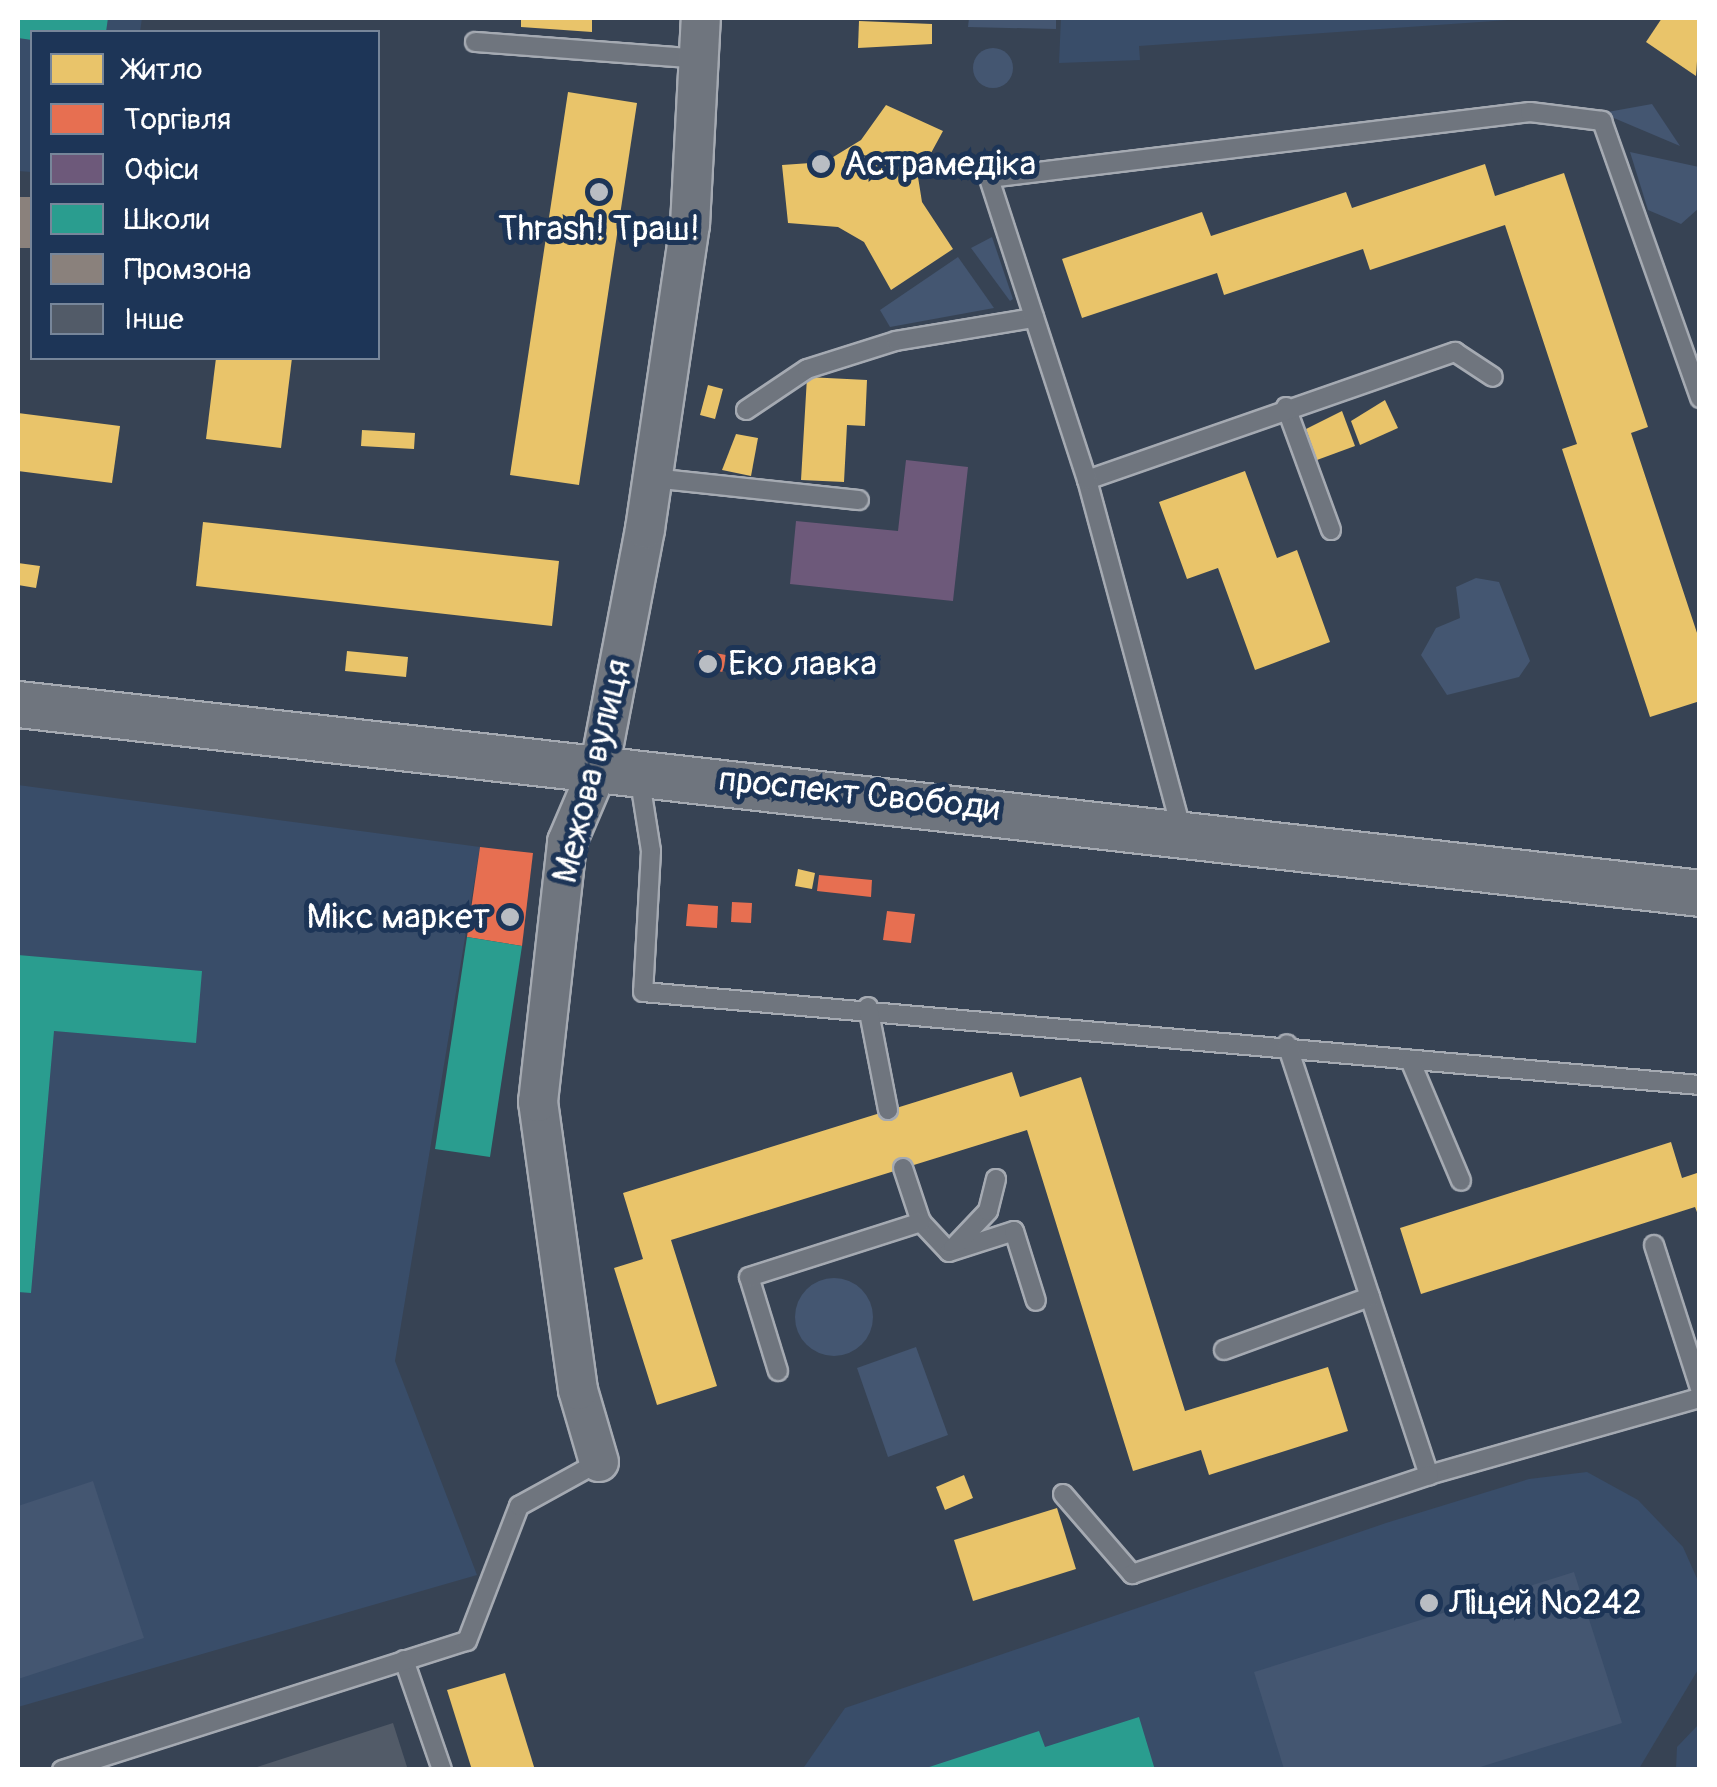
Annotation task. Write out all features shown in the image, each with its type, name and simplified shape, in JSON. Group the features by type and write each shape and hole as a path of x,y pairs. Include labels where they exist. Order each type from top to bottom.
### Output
{"street":[{"name":"Межова вулиця","path":"599,1462 578,1390 538,1102 567,842 619,767 652,478 690,225 701,18"},
{"name":"проспект Свободи","path":"18,704 1181,828 1700,893"}],"lane":[{"path":"475,42 699,59"},
{"path":"1181,828 1087,480 989,178 1560,109 1602,122 1700,398"},
{"path":"746,410 807,369 896,341 1034,318"},
{"path":"1087,480 1286,406 1456,352 1493,377"},
{"path":"1286,406 1331,530"},
{"path":"652,478 858,500"},
{"path":"619,767 651,851 643,992 1287,1044 1410,1060 1700,1086"},
{"path":"868,1008 888,1110"},
{"path":"1287,1044 1429,1475"},
{"path":"1410,1060 1462,1181"},
{"path":"904,1168 921,1222 950,1252"},
{"path":"950,1252 988,1210 996,1179"},
{"path":"778,1371 750,1277 921,1222"},
{"path":"950,1252 1014,1231 1036,1301"},
{"path":"1654,1245 1700,1388"},
{"path":"1224,1350 1370,1297"},
{"path":"1063,1494 1132,1574 1429,1475 1700,1398"},
{"path":"62,1770 468,1641 519,1506 599,1462"},
{"path":"404,1660 442,1770"}],"shaded area":[{"path":"18,18 142,18 140,30 30,30 30,172 18,171"},
{"path":"969,18 1056,18 1056,29 968,27"},
{"path":"1061,18 1537,18 1139,46 1140,60 1059,63"},
{"path":"993,48 1007,54 1013,68 1007,82 993,88 979,82 973,68 979,54"},
{"path":"1652,104 1680,146 1602,113"},
{"path":"1630,152 1699,167 1699,208 1681,224 1648,210"},
{"path":"992,237 1013,299 1010,301 971,248"},
{"path":"958,257 994,308 890,327 880,310"},
{"path":"1476,578 1499,582 1530,661 1519,677 1447,695 1421,655 1436,628 1460,618 1456,587"},
{"path":"18,785 480,847 395,1361 477,1575 18,1707"},
{"path":"834,1278 849,1281 861,1290 870,1302 870,1332 861,1344 849,1353 834,1356 819,1353 807,1344 798,1332 795,1317 798,1302 807,1290 819,1281"},
{"path":"916,1347 948,1435 888,1457 857,1368"},
{"name":"Ліцей №242","path":"1587,1472 1638,1500 1683,1547 1699,1583 1699,1668 1640,1767 802,1770 845,1708 1386,1523 1529,1479"},
{"path":"93,1481 144,1638 18,1679 18,1506"},
{"path":"1574,1572 1622,1723 1474,1769 1284,1769 1254,1672"},
{"path":"1699,1724 1699,1769 1676,1769 1677,1747"}],"building: Житло":[{"path":"521,18 592,18 592,32 521,27"},
{"path":"1662,18 1700,18 1696,76 1646,42"},
{"path":"859,21 932,24 932,44 858,48"},
{"path":"568,92 637,103 579,485 510,475"},
{"path":"886,105 943,131 918,177 922,202 953,249 891,290 864,242 838,227 788,223 782,165 825,162 861,140"},
{"path":"1485,164 1495,196 1564,173 1648,427 1631,433 1700,642 1700,701 1650,717 1562,449 1577,444 1505,225 1370,270 1363,249 1224,295 1217,273 1082,318 1062,259 1202,212 1211,236 1346,192 1352,208"},
{"path":"216,360 292,360 281,448 206,439"},
{"path":"807,377 867,380 865,426 847,425 844,482 801,480"},
{"path":"708,385 723,389 715,419 700,415"},
{"path":"1385,400 1398,428 1360,445 1351,421"},
{"path":"1342,411 1355,446 1317,460 1306,429"},
{"path":"18,413 120,426 112,483 18,471"},
{"path":"362,430 415,433 414,449 361,446"},
{"path":"736,434 758,438 751,476 722,470"},
{"path":"1245,471 1277,558 1297,550 1330,642 1255,670 1218,568 1187,579 1159,502"},
{"path":"203,522 559,561 552,626 196,586"},
{"path":"18,563 40,566 36,588 18,585"},
{"path":"347,651 408,657 406,677 345,671"},
{"path":"798,869 815,873 812,889 795,886"},
{"path":"1012,1072 1020,1097 1081,1077 1185,1411 1328,1367 1348,1431 1209,1475 1201,1450 1133,1471 1027,1130 671,1240 717,1386 657,1405 614,1268 643,1259 623,1193"},
{"path":"1671,1142 1682,1178 1700,1172 1700,1220 1695,1207 1421,1294 1400,1228"},
{"path":"964,1475 973,1498 945,1510 936,1487"},
{"path":"1057,1508 1076,1569 973,1601 954,1540"},
{"path":"505,1673 535,1770 472,1770 447,1690"}],"building: Торгівля":[{"path":"699,650 726,655 723,672 695,667"},
{"path":"480,847 533,853 522,946 467,937"},
{"path":"819,875 872,880 871,897 817,891"},
{"path":"732,902 752,903 751,923 731,922"},
{"path":"688,904 718,906 717,928 686,926"},
{"path":"887,911 915,914 911,943 883,940"}],"building: Офіси":[{"path":"906,460 968,467 953,601 790,584 796,521 898,531"}],"building: Школи":[{"path":"18,18 108,18 106,30 30,30 30,40 18,38"},
{"path":"467,937 522,946 490,1157 435,1149"},
{"path":"18,955 202,971 196,1043 54,1031 31,1293 18,1292"},
{"path":"1139,1717 1155,1770 920,1770 1039,1731 1045,1747"}],"building: Промзона":[{"path":"18,197 30,197 30,248 18,248"}],"building: Інше":[{"path":"393,1723 408,1770 251,1770 251,1769"}],"place":[{"name":"Астрамедіка","path":"821,164"},
{"name":"Thrash! Траш!","path":"599,192"},
{"name":"Еко лавка","path":"708,664"},
{"name":"Мікс маркет","path":"510,917"},
{"name":"Ліцей №242","path":"1429,1603"}]}
